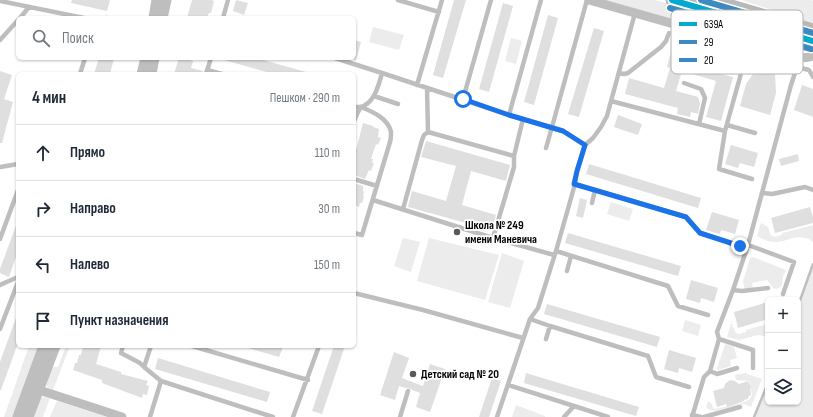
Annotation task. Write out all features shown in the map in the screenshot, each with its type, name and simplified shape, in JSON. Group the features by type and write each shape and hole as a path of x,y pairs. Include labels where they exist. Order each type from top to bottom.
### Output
{"main road":[{"path":"672,0 707,10"},
{"path":"711,0 745,10"},
{"path":"803,27 813,30"},
{"path":"803,39 813,42"}],"street":[{"path":"154,16 157,0"},
{"path":"162,16 166,0"},
{"path":"588,0 671,23"},
{"path":"803,60 813,56"},
{"path":"142,72 146,60"},
{"path":"151,72 154,60"},
{"path":"28,417 44,348"},
{"path":"18,417 53,348"},
{"path":"34,388 122,417"}],"lane":[{"path":"224,16 228,0"},
{"path":"398,0 439,12"},
{"path":"417,85 442,0"},
{"path":"463,99 491,0"},
{"path":"509,115 541,0"},
{"path":"546,148 588,0"},
{"path":"0,1 74,16"},
{"path":"22,16 29,7"},
{"path":"497,417 530,319 538,308 585,145 593,138 607,116 635,13"},
{"path":"0,40 16,23"},
{"path":"619,73 628,73 661,47 666,41 669,33"},
{"path":"81,72 84,60"},
{"path":"206,72 210,60"},
{"path":"341,60 509,115 552,127 563,131 585,145"},
{"path":"803,66 809,70 813,77"},
{"path":"356,116 362,107 374,96 382,73"},
{"path":"741,74 725,131 719,169 752,179"},
{"path":"701,417 692,416 704,377 710,371 719,339 717,332 748,245 794,74"},
{"path":"684,83 701,89 706,98 699,124"},
{"path":"403,209 422,140 424,135 428,132 427,88"},
{"path":"374,96 398,104"},
{"path":"611,101 725,131"},
{"path":"356,107 362,107 380,116 388,123 391,132 390,142 362,235 356,234"},
{"path":"493,238 514,166 514,156 523,119"},
{"path":"727,125 755,133"},
{"path":"428,132 514,156"},
{"path":"0,167 16,164"},
{"path":"356,180 377,186"},
{"path":"574,184 686,217 700,233 740,246"},
{"path":"763,193 772,194 805,187 813,190"},
{"path":"592,203 595,190"},
{"path":"0,239 16,195"},
{"path":"373,200 493,238 571,256 668,286 678,306 708,315"},
{"path":"748,245 794,262 783,294"},
{"path":"567,272 571,256"},
{"path":"0,285 16,278"},
{"path":"0,329 16,287"},
{"path":"733,290 742,292 768,288"},
{"path":"356,293 423,310 523,338"},
{"path":"530,319 648,356 656,377 689,387"},
{"path":"546,340 550,326"},
{"path":"719,339 754,350 753,368"},
{"path":"122,348 121,353 140,363 161,381 273,417"},
{"path":"144,367 150,348"},
{"path":"199,348 308,380"},
{"path":"294,417 318,348"},
{"path":"710,371 717,374 737,368"},
{"path":"150,417 161,381"},
{"path":"508,385 608,417"},
{"path":"400,417 408,391"},
{"path":"564,417 574,406"},
{"path":"704,417 740,407"}],"shaded area":[{"path":"604,0 655,0 690,10 671,10 671,19"},
{"path":"742,0 812,0 813,24 803,21 803,10 772,10"},
{"path":"373,27 404,35 399,50 369,42"},
{"path":"511,38 522,41 516,64 505,61"},
{"path":"803,43 813,46 813,49 803,52"},
{"path":"611,202 633,209 629,221 607,214"},
{"path":"761,223 768,227 770,234 774,237 782,235 782,233 813,225 813,242 808,239 798,237 779,242 766,240 757,236"},
{"path":"403,238 420,242 411,272 394,266"},
{"path":"429,238 499,255 485,300 417,281"},
{"path":"502,253 524,261 510,308 488,302"},
{"path":"753,257 786,270 780,287 776,289 773,288 767,280 752,283 753,288 745,290 743,282 750,258"},
{"path":"813,266 813,417 755,417 765,391 765,405 801,405 801,297"},
{"path":"685,320 701,325 698,336 682,331"},
{"path":"731,324 733,324 732,327 738,334 746,332 746,330 765,325 765,336 758,335 739,340 727,337"},
{"path":"725,344 734,347 737,358 730,360 731,366 718,370 717,369"},
{"path":"28,348 38,348 13,417 4,417"},
{"path":"65,348 69,348 53,390 47,387 47,377 52,368 58,367"},
{"path":"745,373 762,379 751,407 744,404 714,411 706,407 708,401 715,409 739,404 749,400 752,395 749,381 736,380 735,375"},
{"path":"43,397 50,398 43,417 33,417 40,399"},
{"path":"57,401 107,417 50,417"},
{"path":"516,405 545,416 545,417 512,417"}],"building":[{"path":"72,0 110,0 107,11 71,3"},
{"path":"192,0 214,1 211,13 209,13 208,16 188,16"},
{"path":"236,0 248,3 244,15 233,11"},
{"path":"454,0 466,0 443,78 433,75"},
{"path":"503,3 513,6 489,92 479,89"},
{"path":"548,15 558,18 534,105 524,102"},
{"path":"594,28 604,31 579,117 568,114"},
{"path":"356,41 361,42 356,61 354,60 356,60"},
{"path":"671,52 671,74 681,74 676,91 698,97 700,104 698,114 691,112 690,117 677,114 678,108 625,94 629,78 664,88 670,68 667,67"},
{"path":"98,60 114,60 110,72 95,72"},
{"path":"178,60 193,61 191,68 203,71 203,72 175,72"},
{"path":"224,60 263,60 306,72 267,72"},
{"path":"0,71 12,75 4,99 13,102 2,143 0,143"},
{"path":"692,74 721,74 733,77 721,121 706,117 716,81"},
{"path":"753,74 775,74 776,93 770,115 740,106 746,84"},
{"path":"802,85 813,89 813,117 794,110"},
{"path":"618,115 642,124 638,135 614,127"},
{"path":"363,123 379,129 378,137 381,138 378,145 376,144 371,159 373,159 372,163 374,163 371,171 369,170 365,179 356,176 356,150"},
{"path":"426,141 510,165 506,181 471,171 462,205 496,215 491,230 408,207 412,191 446,201 456,166 421,157"},
{"path":"731,145 758,153 754,167 740,163 738,168 725,164"},
{"path":"798,154 799,161 781,166 779,159"},
{"path":"589,164 701,198 698,208 586,174"},
{"path":"356,184 363,186 364,192 362,203 360,203 359,207 356,206"},
{"path":"580,198 587,200 583,218 576,216"},
{"path":"810,207 813,223 775,233 771,218"},
{"path":"712,212 739,220 735,234 721,230 720,234 706,230"},
{"path":"16,226 16,257 9,277 0,273 0,269"},
{"path":"568,233 681,266 678,276 565,243"},
{"path":"691,280 718,288 714,302 701,298 700,303 686,299"},
{"path":"765,303 765,320 738,328 734,312"},
{"path":"547,304 660,337 657,347 544,314"},
{"path":"16,318 16,348 1,390 0,362"},
{"path":"83,348 100,348 96,364 121,372 121,374 148,381 146,385 149,386 147,395 143,394 142,398 102,383 102,380 73,370 79,355 81,355"},
{"path":"248,348 283,348 279,357"},
{"path":"333,348 344,348 322,414 312,411"},
{"path":"669,350 696,358 692,372 679,368 678,373 664,369"},
{"path":"394,352 409,358 402,378 423,386 430,364 445,369 430,412 416,407 420,393 409,388 399,386 395,400 380,395"},
{"path":"158,358 270,392 267,402 155,369"},
{"path":"526,373 639,407 636,416 524,383"},
{"path":"492,378 501,381 489,417 479,417"},
{"path":"730,380 739,384 748,381 751,387 751,395 748,399 739,403 727,407 726,404 717,407 713,391 724,388 725,384"}],"waterway":[{"path":"801,298 813,264"},
{"path":"754,417 765,390"}],"transit line":[{"name":"639А","path":"672,0 706,10"},
{"name":"20","path":"701,0 735,10"},
{"name":"29","path":"670,8 677,10"},
{"name":"20","path":"803,30 813,33"},
{"name":"639А","path":"803,38 813,41"},
{"name":"29","path":"803,47 811,49"}],"place":[{"name":"Школа № 249 имени Маневича","path":"457,232"},
{"name":"Детский сад № 20","path":"413,374"}],"route":[{"path":"463,99 509,115 563,131 585,145 574,184 686,217 700,233 740,246"}]}
